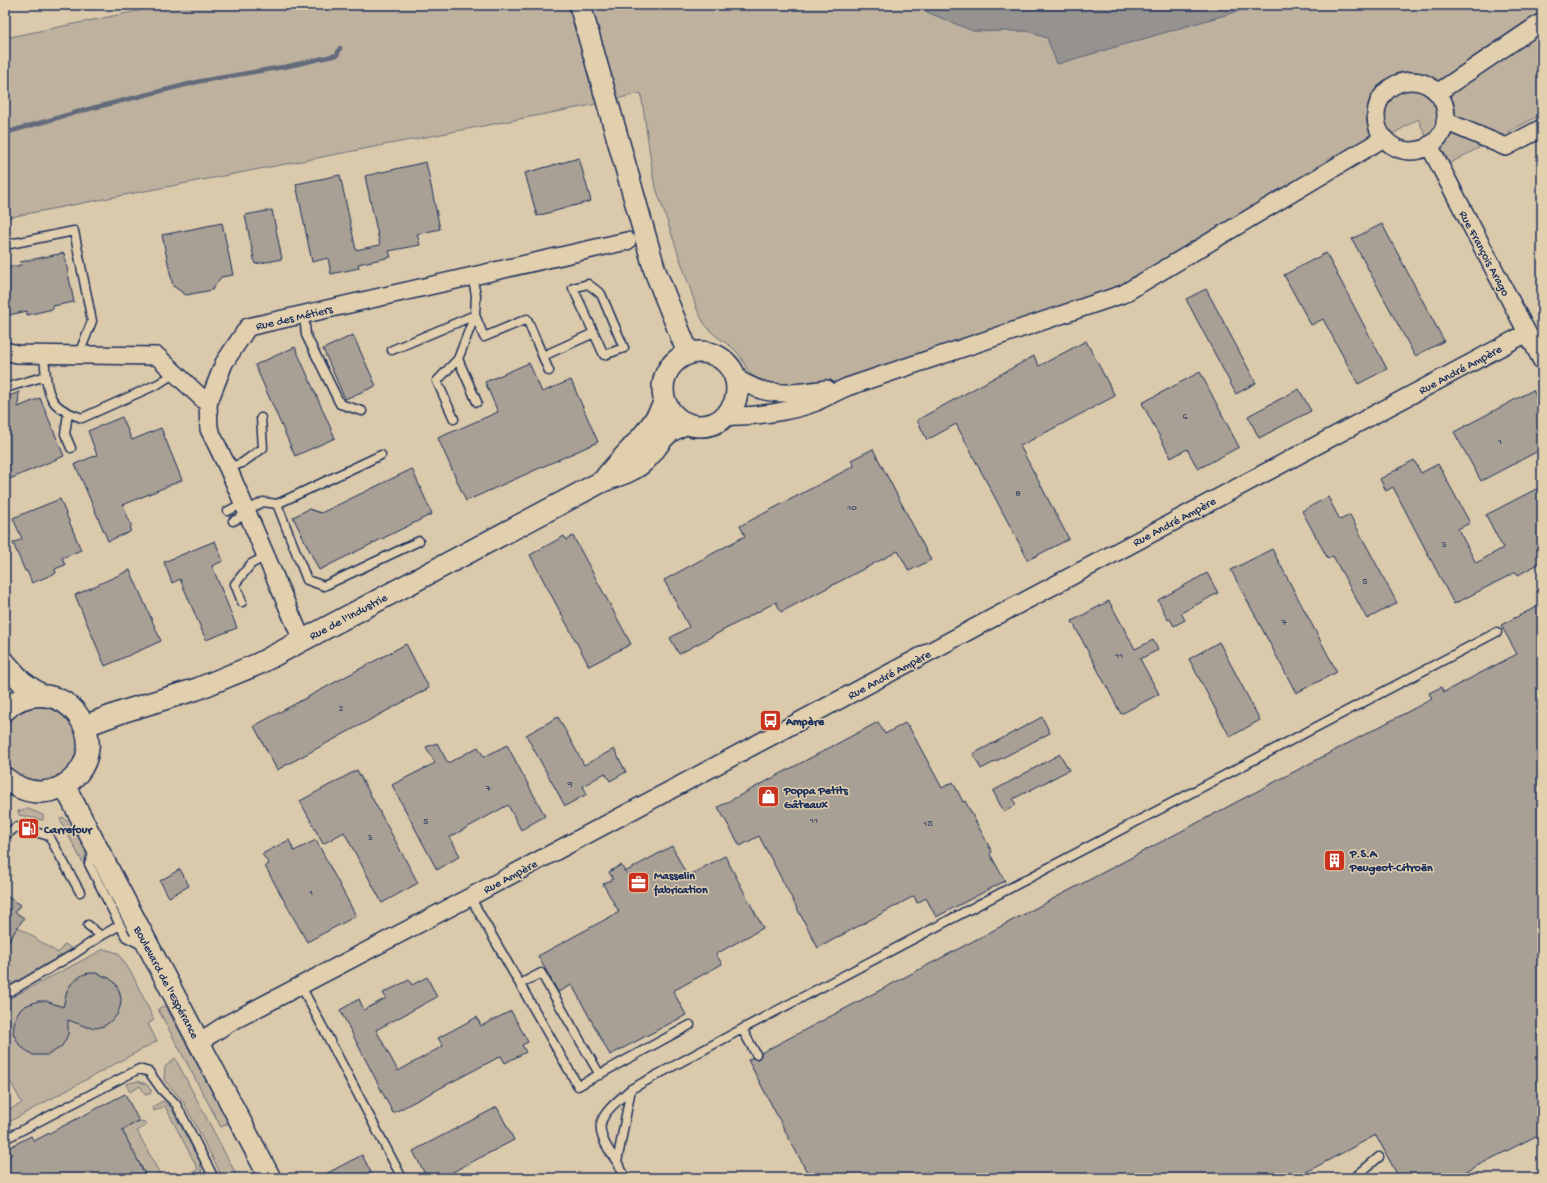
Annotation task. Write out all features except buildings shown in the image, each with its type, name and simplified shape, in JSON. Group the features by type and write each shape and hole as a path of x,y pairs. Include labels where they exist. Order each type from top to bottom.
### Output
{"street":[{"path":"580,5 655,271 688,353"},
{"path":"1437,93 1542,22"},
{"path":"1411,81 1425,85 1437,93 1444,107 1445,121 1442,131 1429,145 1421,149 1405,150 1390,144 1384,138 1379,130 1376,116 1379,101 1384,93 1392,86 1401,82 1411,81"},
{"path":"1445,121 1506,147 1542,128"},
{"path":"724,416 746,417 784,410 815,402 847,387 1124,294 1384,138"},
{"name":"Rue François Arago","path":"1429,145 1542,361"},
{"name":"Rue des Métiers","path":"302,640 266,556 239,512 228,468 208,429 208,404 224,363 248,327 627,241"},
{"name":"Rue André Ampère","path":"822,710 1527,333"},
{"path":"5,351 17,354 157,356 208,404"},
{"path":"705,352 719,357 727,363 735,378 735,401 731,409 718,421 703,426 686,423 673,414 665,401 663,382 666,374 673,362 688,353 705,352"},
{"path":"735,378 760,390 772,392 798,393 847,387"},
{"name":"Rue de l'Industrie","path":"601,482 646,433 665,401"},
{"name":"Rue de l'Industrie","path":"84,726 124,711 190,691 258,664 601,482 643,463 666,434 676,427 686,423"},
{"path":"5,663 22,682 40,695"},
{"path":"5,710 16,701 24,698 40,695 50,697 67,704 80,718 84,726 88,743 85,759 77,774 64,785 52,791 38,792 7,785"},
{"name":"Rue Ampère","path":"199,1042 227,1024 822,710"},
{"name":"Boulevard de l'Espérance","path":"64,785 270,1178"}],"lane":[{"path":"5,245 74,231 92,321 79,354"},
{"path":"454,419 437,381 458,359 475,315 476,295 472,276"},
{"path":"588,284 601,294 624,348 604,355 594,333 573,288 588,284"},
{"path":"304,315 306,335 340,404 362,411"},
{"path":"392,350 475,315"},
{"path":"475,315 484,337 527,319 549,371"},
{"path":"542,356 594,333"},
{"path":"43,354 46,364 46,376 51,400 68,413 82,418 158,384 175,373"},
{"path":"458,359 477,402"},
{"path":"5,388 46,376"},
{"path":"68,413 66,434 71,448"},
{"path":"228,468 242,463 263,448 261,418"},
{"path":"239,512 262,502 277,504 381,455"},
{"path":"277,504 307,580 324,586 419,541"},
{"path":"242,602 235,584 251,564 266,556"},
{"path":"626,1178 604,1144 600,1127 607,1110 631,1089 742,1029 1497,632"},
{"path":"5,836 16,827 21,828"},
{"path":"35,832 49,836 80,892"},
{"path":"96,846 89,864 126,937 150,949"},
{"path":"470,897 578,1086 690,1025"},
{"path":"88,925 101,936"},
{"path":"11,991 120,925"},
{"path":"520,984 541,974 600,1075"},
{"path":"301,986 402,1178"},
{"path":"742,1029 756,1054"},
{"path":"5,1139 139,1069 149,1072 162,1090 176,1104 214,1178"},
{"path":"617,1162 631,1089"},
{"path":"1354,1178 1379,1157"}],"shaded area":[{"path":"167,5 922,5 927,12 973,31 1027,31 1047,38 1057,64 1259,5 1542,5 1542,114 1441,168 1418,119 1123,294 846,389 798,386 761,380 754,377 748,371 737,352 717,337 706,326 702,319 697,309 654,182 641,93 587,106 5,218 5,38"},
{"path":"922,5 1259,5 1057,64 1047,38 1027,31 973,31 927,12"},
{"path":"40,707 54,710 67,718 75,731 78,745 75,759 67,772 54,780 40,783 26,780 13,772 5,759 2,745 5,731 13,718 26,710"},
{"path":"28,809 43,815 43,820 19,815 18,811"},
{"path":"63,817 73,828 86,850 84,865 60,819"},
{"path":"18,927 58,953 65,944 72,949 5,988 5,946"},
{"path":"104,949 118,953 132,974 154,1020 148,1024 157,1041 5,1124 5,1112 22,1103 5,1072 5,1001"},
{"path":"165,1005 229,1123 221,1127 158,1009"},
{"path":"175,1058 238,1178 223,1178 183,1101 164,1080 165,1067"},
{"path":"138,1081 146,1084 151,1090 151,1093 146,1095 140,1086 130,1092 126,1084"},
{"path":"163,1101 171,1108 200,1162 202,1174 194,1178 189,1177 188,1175 198,1169 165,1106 154,1111 152,1107"},
{"path":"139,1121 145,1122 147,1125 137,1131 162,1178 147,1178 122,1130"}],"waterway":[{"path":"5,133 81,111 201,81 289,66 337,55 340,48"}],"place":[{"name":"Ampère","path":"771,721"},
{"name":"Poppa Petits Gâteaux","path":"768,797"},
{"name":"Carrefour","path":"29,829"},
{"name":"P.S.A Peugeot-Citroën","path":"1335,860"},
{"name":"Masselin fabrication","path":"639,882"}]}
